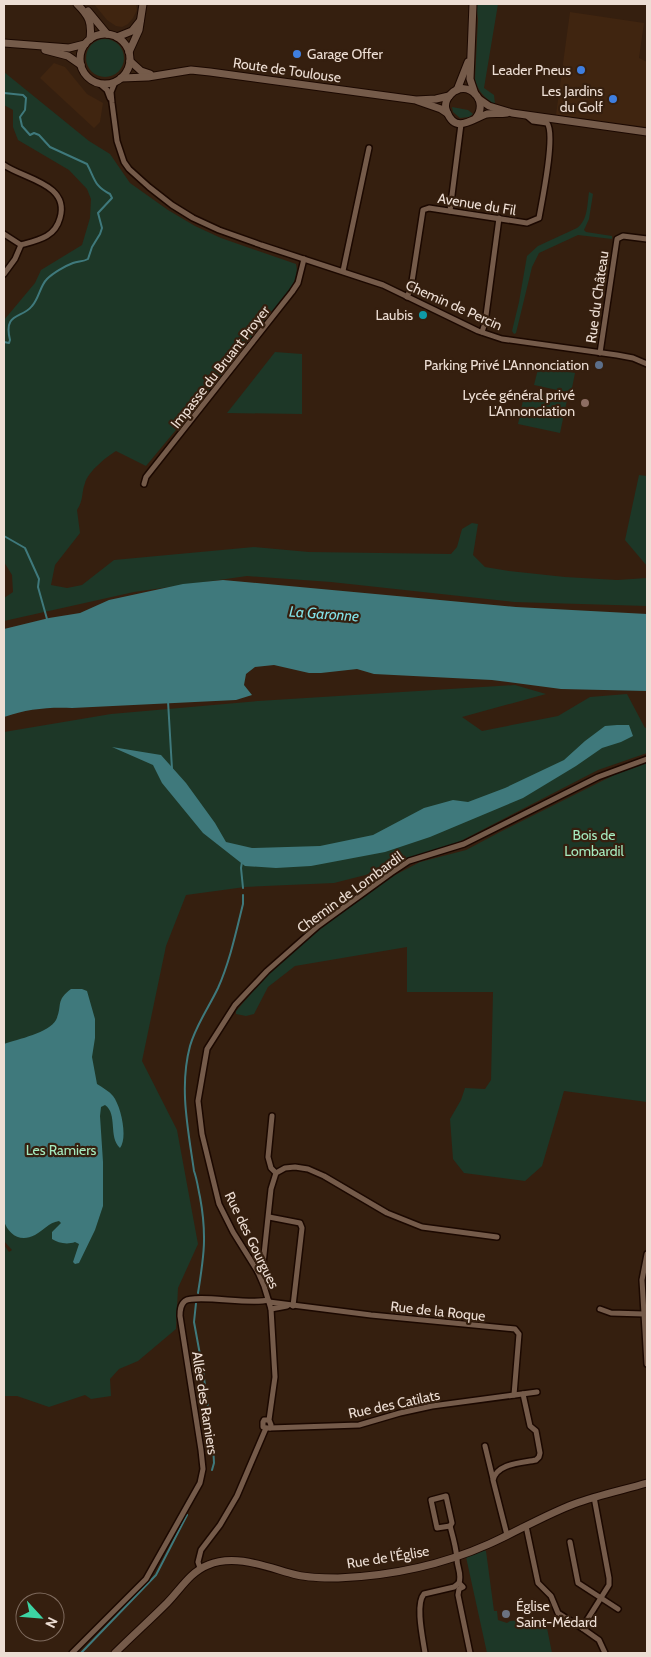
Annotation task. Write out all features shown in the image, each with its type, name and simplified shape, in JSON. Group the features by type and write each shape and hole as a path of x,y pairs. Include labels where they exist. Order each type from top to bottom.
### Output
{"main road":[{"path":"4,43 69,48 87,42 98,35 107,34 117,37 124,43 129,52 130,60 127,70 118,80 107,84 99,83 84,73 81,65 81,54 87,42 91,28 90,20 77,4"},
{"path":"82,4 107,34"},
{"path":"129,52 139,30 143,4"},
{"path":"473,4 470,78 480,110 475,119"},
{"path":"117,37 132,31 141,21"},
{"path":"28,46 68,56 81,65"},
{"path":"457,90 470,56"},
{"path":"130,60 141,71 156,75"},
{"name":"Route de Toulouse","path":"118,80 190,70 416,100 449,96"},
{"path":"512,113 489,114 462,124 451,120 447,113 446,103 449,96 457,90 466,89 489,106 512,113 647,132"},
{"name":"Route de Toulouse","path":"416,100 447,113"},
{"name":"Rue de l'Église","path":"200,1568 210,1564 233,1561 311,1577 357,1577 405,1570 457,1556 594,1497 647,1485"},
{"path":"115,1653 200,1568"}],"street":[{"name":"Chemin de Percin","path":"118,80 111,92 117,141 124,162 149,187 172,205 201,222 233,235 383,285 482,332 502,339 633,358 647,364"},
{"name":"Chemin de Percin","path":"99,83 107,90 112,103"},
{"name":"Avenue du Fil","path":"407,297 411,288 423,210 429,208 527,223 539,218 550,143 550,127 547,123 533,121 526,115"},
{"path":"450,211 462,124"},
{"path":"343,271 369,148"},
{"path":"4,165 12,171 45,184 56,193 61,203 62,212 58,224 47,237 21,245 15,259 4,274"},
{"path":"482,332 485,323 500,218"},
{"path":"4,234 21,245"},
{"name":"Rue du Château","path":"600,353 617,239 623,236 647,239"},
{"name":"Impasse du Bruant Proyer","path":"144,484 146,477 292,292 298,282 304,259"},
{"name":"Chemin de Lombardil","path":"226,1017 235,1004 267,971 307,934 409,861 464,844 598,777 647,758"},
{"name":"Rue des Gourgues","path":"200,1568 198,1562 201,1550 220,1525 237,1496 269,1425 275,1376 269,1301 258,1272 233,1232 219,1204 202,1134 198,1101 205,1057 207,1049 226,1017"},
{"path":"272,1116 268,1158 276,1173"},
{"path":"258,1272 263,1264 268,1217 276,1173 285,1168 308,1169 324,1176 387,1213 422,1227 497,1237"},
{"path":"268,1217 300,1223 302,1228 293,1306"},
{"path":"647,1254 642,1280 647,1364"},
{"name":"Allée des Ramiers","path":"253,1300 266,1294"},
{"name":"Allée des Ramiers","path":"72,1653 146,1579 200,1483 203,1470 201,1450 180,1309 184,1302 193,1298 269,1301"},
{"name":"Rue de la Roque","path":"269,1301 293,1306 515,1330 519,1334 514,1396"},
{"name":"Rue de la Roque","path":"271,1309 293,1306"},
{"path":"600,1309 611,1313 644,1314"},
{"name":"Rue des Catilats","path":"269,1425 284,1427 359,1425 432,1406 537,1392"},
{"path":"493,1480 497,1471 503,1467 536,1460 540,1457 536,1431 530,1426 523,1394"},
{"path":"485,1446 507,1535"},
{"path":"425,1653 420,1605 421,1597 424,1594 454,1587 459,1583 461,1572 458,1553 450,1526 452,1522 446,1496 431,1500 437,1528 450,1526"},
{"path":"582,1628 609,1586 594,1497"},
{"path":"526,1526 538,1583 551,1596 558,1612 599,1640 605,1653"},
{"path":"570,1542 578,1583 618,1609"},
{"path":"459,1583 463,1587 459,1589 458,1595 470,1653"}],"shaded area":[{"path":"94,4 136,4 137,10 128,24 122,27 116,26 107,20"},
{"path":"570,12 644,23 639,58 647,62 647,127 556,115"},
{"path":"54,63 65,67 87,94 103,103 100,122 94,128 40,78"}],"green space":[{"path":"476,4 498,4 484,88 494,95 495,104 482,94 475,79 478,19"},
{"path":"105,39 112,40 118,45 123,51 123,65 118,71 112,76 105,77 98,76 92,71 87,65 86,58 87,51 92,45 98,40"},
{"path":"4,72 89,141 110,154 130,183 168,210 195,226 221,238 296,264 297,268 295,280 287,294 182,426 180,425 146,466 116,451 93,470 85,483 81,503 77,510 80,533 55,565 51,585 67,588 82,585 114,560 254,547 309,552 451,554 457,547 462,529 472,523 478,524 473,555 485,567 565,577 617,580 647,578 647,606 514,602 331,582 247,576 134,592 4,621 4,598 13,592 12,575 4,562 4,320 35,283 41,270 82,245 90,218 91,199 87,189 69,170 18,140 13,127 13,110 4,105"},
{"path":"452,107 468,110 473,114 469,117 460,118 453,112"},
{"path":"589,192 593,194 589,219 584,230 586,232 612,236 612,239 578,235 539,253 532,267 516,333 514,334 512,331 527,256 538,246 581,225 586,212"},
{"path":"275,352 302,354 302,414 227,413"},
{"path":"539,365 575,373 571,393 534,385"},
{"path":"525,391 567,400 560,433 518,424"},
{"path":"639,475 647,476 647,566 625,540"},
{"path":"515,685 546,694 462,717 482,731 558,716 590,697 627,694 645,728 647,727 647,753 598,770 455,844 393,868 334,883 245,887 186,895 166,946 142,1061 177,1130 198,1244 178,1288 176,1329 138,1361 119,1369 110,1379 111,1396 91,1399 85,1395 49,1407 17,1396 4,1396 4,1245 9,1252 12,1250 4,1241 4,732 111,714 258,701"},
{"name":"Bois de Lombardil","path":"647,763 647,1102 564,1091 542,1166 525,1181 464,1173 453,1159 450,1119 461,1100 465,1088 485,1089 491,1080 493,992 407,992 407,947 295,966 268,987 254,1014 246,1016 236,1014 236,1011 267,975 313,933 395,875 420,862 466,850 616,774"},
{"path":"484,1550 486,1551 494,1611 497,1611 498,1620 507,1623 510,1621 545,1618 552,1653 487,1653 466,1557"}],"water":[{"name":"La Garonne","path":"223,580 516,607 647,614 647,691 561,689 492,680 374,674 357,669 309,673 274,665 255,667 246,674 244,685 252,695 236,700 46,708 29,710 4,717 4,629 80,613 109,600 183,584"},
{"path":"629,725 633,736 602,748 523,798 430,837 385,852 311,866 276,868 245,866 203,833 162,783 153,765 112,747 161,755 186,783 215,823 226,842 252,848 320,846 373,835 424,808 453,800 468,802 505,788 564,760 605,726"},
{"name":"Les Ramiers","path":"71,989 87,991 95,1019 92,1057 97,1084 110,1093 116,1101 121,1114 123,1130 120,1148 114,1138 109,1109 105,1105 101,1107 103,1206 95,1230 79,1263 75,1264 73,1262 79,1244 75,1242 57,1242 52,1239 52,1232 61,1223 59,1221 49,1225 35,1235 20,1238 8,1230 4,1221 4,1044 25,1038 52,1025 58,1015 61,1000"}],"waterway":[{"path":"4,93 23,95 26,98 25,110 20,117 22,126 30,135 34,133 39,135 50,147 87,164 98,185 110,194 112,198 98,213 102,228 88,259 66,266 47,279 32,306 11,320 9,325 10,340 9,343 4,342"},
{"path":"4,536 25,548 39,579 38,587 47,619"},
{"path":"168,701 172,769"},
{"path":"242,862 243,888"},
{"path":"198,1293 204,1234 200,1197 187,1124 185,1077 190,1046 226,967 243,904 243,895"},
{"path":"196,1303 194,1322 213,1444 214,1463 212,1470"},
{"path":"81,1653 156,1575 187,1515"}],"place":[{"name":"Garage Offer","path":"297,54"},
{"name":"Leader Pneus","path":"581,70"},
{"name":"Les Jardins du Golf","path":"613,99"},
{"name":"Laubis","path":"423,315"},
{"name":"Parking Privé L'Annonciation","path":"599,365"},
{"name":"Lycée général privé L'Annonciation","path":"585,403"},
{"name":"Église Saint-Médard","path":"506,1614"}]}
